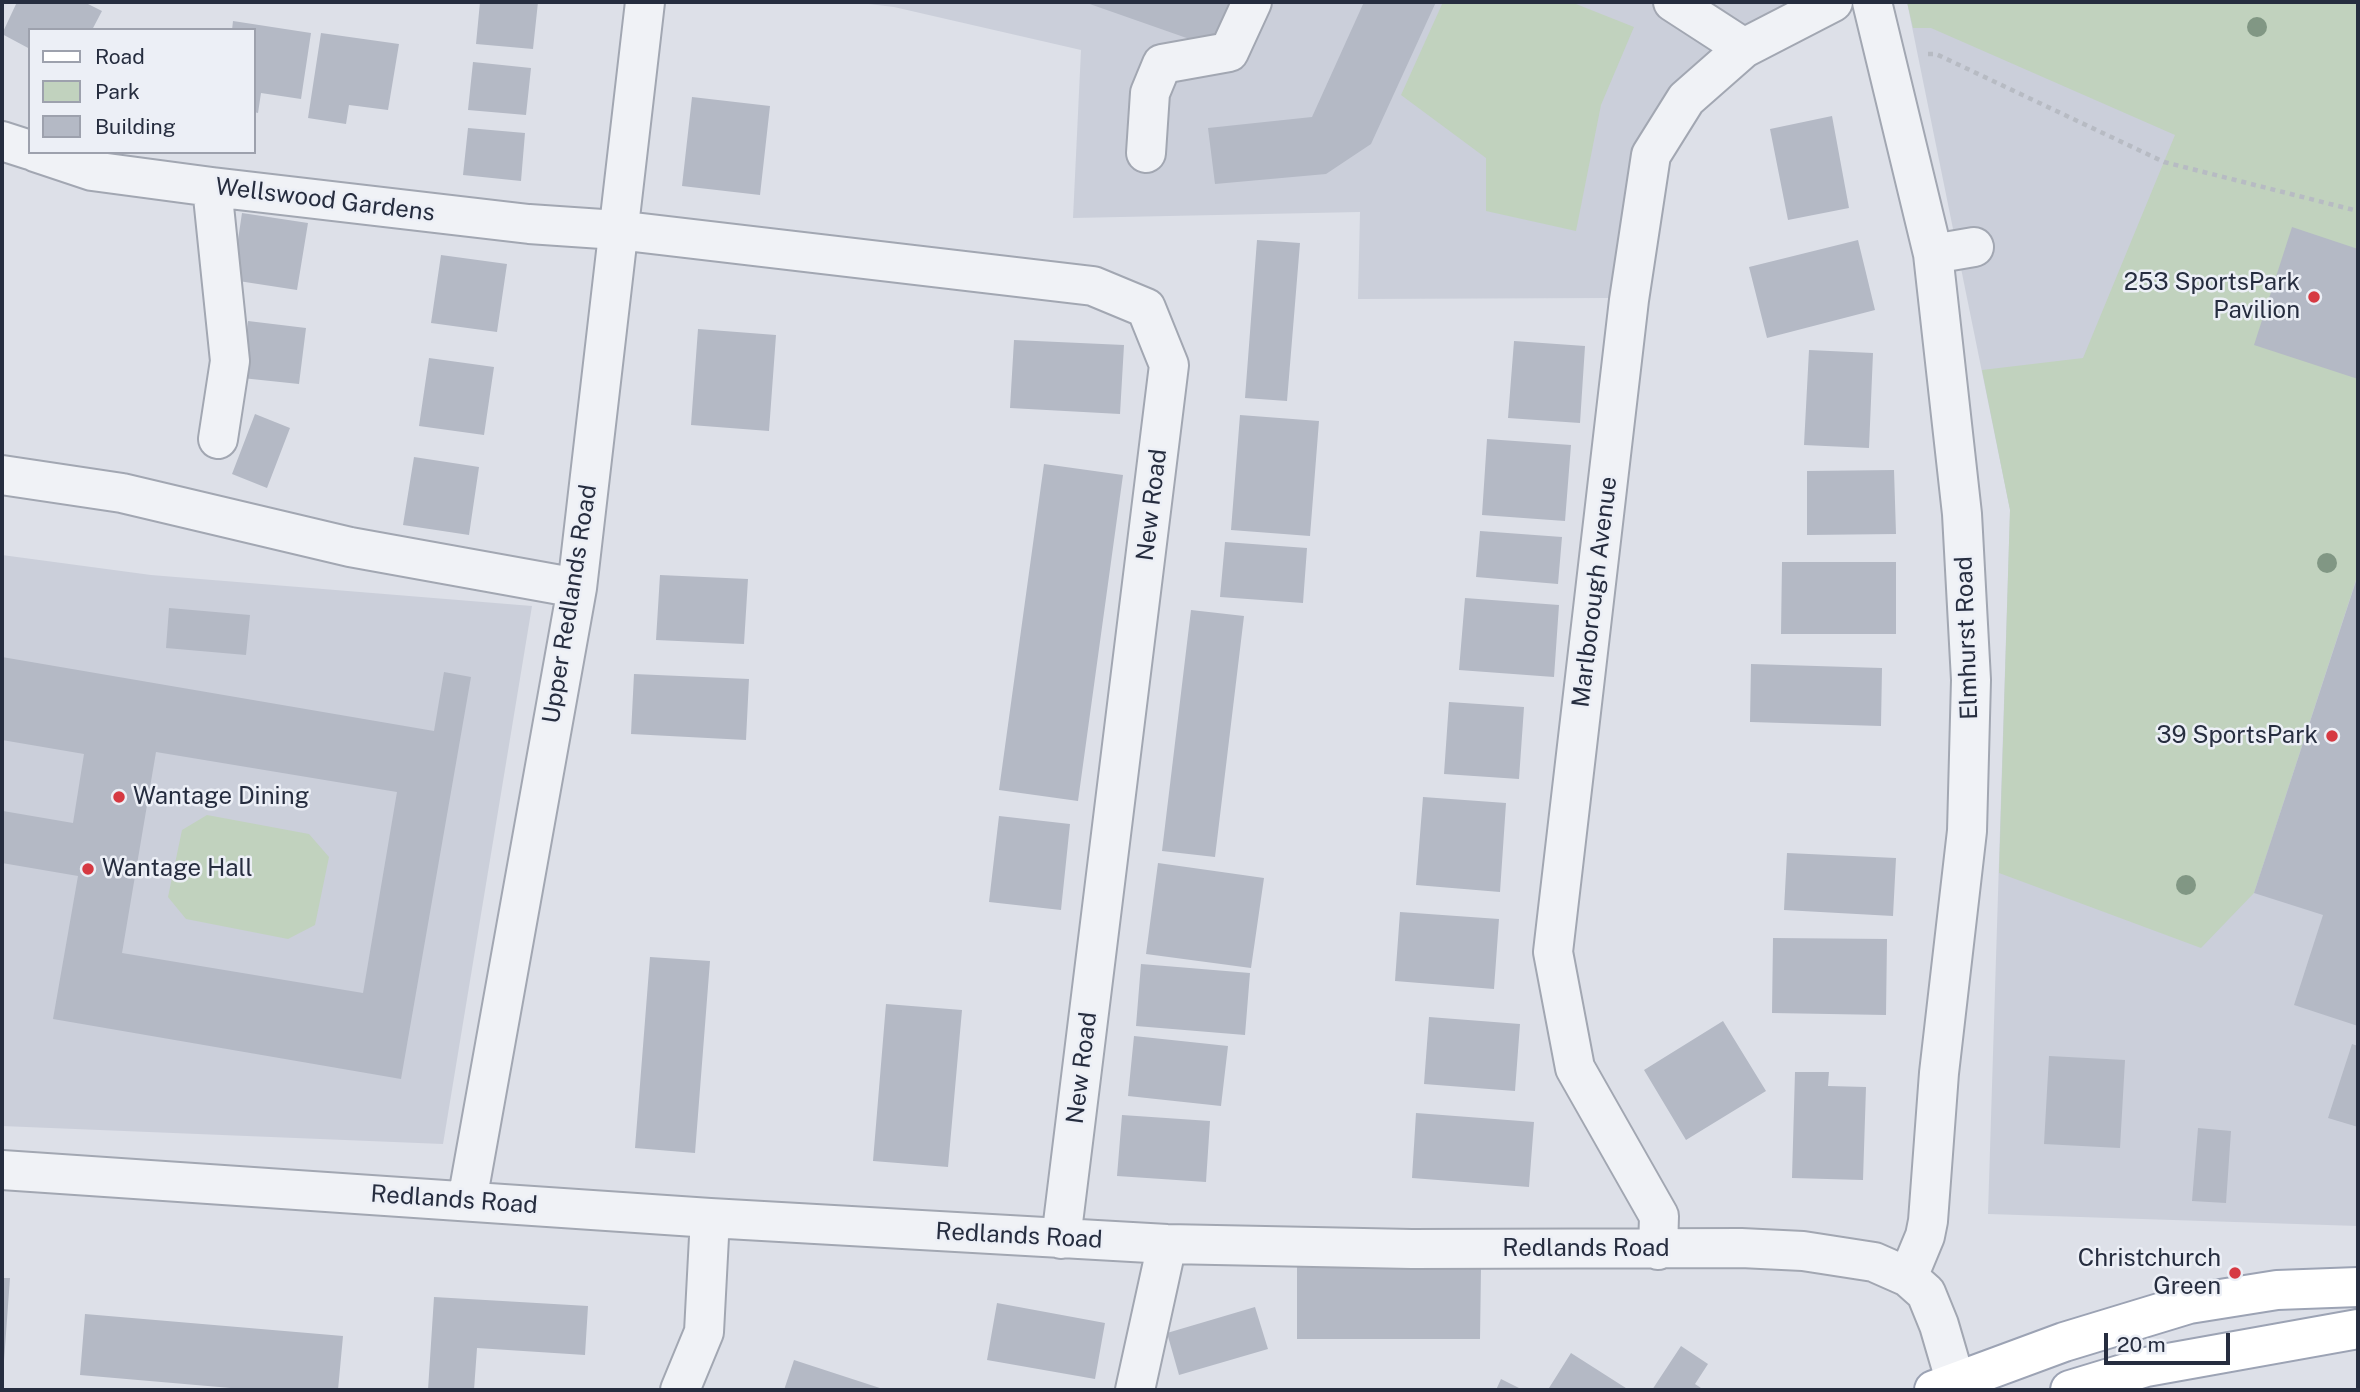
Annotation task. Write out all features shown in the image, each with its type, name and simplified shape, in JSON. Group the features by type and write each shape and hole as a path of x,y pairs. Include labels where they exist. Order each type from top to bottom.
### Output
{"main road":[{"path":"1949,1387 2064,1342 2189,1304 2277,1290 2358,1287"},
{"path":"2070,1390 2146,1367 2358,1329"}],"street":[{"name":"Upper Redlands Road","path":"467,1201 577,588 645,2"},
{"path":"1146,153 1150,93 1163,64 1229,52 1252,2"},
{"path":"1673,2 1744,48"},
{"name":"Marlborough Avenue","path":"1658,1250 1659,1216 1575,1068 1553,952 1627,314 1651,155 1686,99 1744,48 1833,2"},
{"name":"Elmhurst Road","path":"1872,2 1933,254 1962,514 1972,680 1967,831 1939,1073 1928,1221 1925,1236 1908,1277"},
{"path":"2,141 28,149"},
{"name":"Wellswood Gardens","path":"41,154 92,171 212,187 529,224 617,230"},
{"path":"212,187 230,360 218,439"},
{"name":"New Road","path":"617,230 1093,286 1146,308 1169,365 1061,1239"},
{"path":"1933,254 1974,247"},
{"path":"2,475 122,493 350,547 577,588"},
{"name":"Redlands Road","path":"2,1170 710,1218 1167,1244 1412,1249 1741,1248 1804,1251 1874,1262 1908,1277 1927,1293 1939,1325 1949,1387"},
{"path":"680,1390 704,1332 710,1218"},
{"path":"1135,1390 1167,1244"}],"path":[{"path":"1936,54 2164,162 2358,211"}],"shaded area":[{"path":"852,2 1848,2 1686,99 1629,300 1358,299 1360,212 1073,218 1081,50 894,7"},
{"path":"1907,2 2358,2 2358,1226 1988,1214 2010,510"},
{"path":"2,555 151,575 532,606 443,1144 2,1126"}],"green space":[{"path":"1443,2 1571,2 1634,27 1601,105 1576,231 1486,211 1486,158 1401,95"},
{"path":"1907,2 2358,2 2358,580 2254,893 2201,948 1999,873 2010,510 1982,370 2083,358 2175,135 1931,28 1913,28"},
{"path":"207,815 309,834 329,857 315,925 288,939 186,919 168,897 182,830"}],"building":[{"path":"17,2 84,2 102,11 93,28 28,28 28,48 2,34"},
{"path":"480,2 538,2 533,49 476,44"},
{"path":"1084,2 1234,2 1218,49"},
{"path":"1364,2 1436,2 1371,144 1326,174 1215,184 1208,128 1312,117"},
{"path":"233,21 311,33 301,99 261,93 256,112 256,28 232,28"},
{"path":"321,33 399,44 388,110 349,105 346,124 308,118"},
{"path":"473,62 531,68 526,115 468,110"},
{"path":"692,97 770,106 760,195 682,186"},
{"path":"1832,116 1849,208 1788,220 1770,129"},
{"path":"468,128 525,133 521,181 463,175"},
{"path":"242,213 308,223 297,290 232,280"},
{"name":"253 SportsPark Pavilion","path":"2292,227 2358,249 2358,379 2254,345"},
{"path":"1257,240 1300,243 1287,401 1245,398"},
{"path":"1858,240 1875,310 1767,338 1749,267"},
{"path":"441,255 507,264 497,332 431,323"},
{"path":"248,321 306,328 299,384 242,378"},
{"path":"698,329 776,335 769,431 691,425"},
{"path":"1014,340 1124,345 1120,414 1010,408"},
{"path":"1514,341 1585,346 1580,423 1508,418"},
{"path":"1809,350 1873,353 1869,448 1804,445"},
{"path":"429,358 494,367 484,435 419,426"},
{"path":"255,414 290,428 267,488 232,474"},
{"path":"1240,415 1319,421 1310,536 1231,530"},
{"path":"1487,439 1571,445 1565,521 1482,515"},
{"path":"414,457 479,467 469,535 403,525"},
{"path":"1044,464 1123,475 1078,801 999,790"},
{"path":"1894,470 1896,534 1807,535 1807,471"},
{"path":"1480,531 1562,537 1558,584 1476,577"},
{"path":"1225,542 1307,548 1303,603 1220,597"},
{"path":"1782,562 1896,562 1896,634 1781,634"},
{"path":"660,575 748,579 744,644 656,640"},
{"name":"39 SportsPark","path":"2358,575 2358,1026 2294,1005 2323,915 2254,893"},
{"path":"1465,598 1559,605 1554,677 1459,670"},
{"path":"169,608 250,615 246,655 166,648"},
{"path":"1191,610 1244,616 1215,857 1162,851"},
{"name":"Wantage Hall","path":"2,657 434,731 444,672 471,677 401,1079 53,1019 78,876 2,863 3,811 73,823 84,754 2,740","holes":["156,752 397,792 363,993 122,953"]},
{"path":"1751,664 1882,668 1881,726 1750,722"},
{"path":"634,674 749,679 746,740 631,734"},
{"path":"1449,702 1524,707 1519,779 1444,774"},
{"path":"1423,797 1506,803 1500,892 1416,885"},
{"path":"999,816 1070,824 1061,910 989,902"},
{"path":"1787,853 1896,858 1893,916 1784,910"},
{"path":"1158,863 1264,878 1251,968 1146,954"},
{"path":"1400,912 1499,919 1494,989 1395,981"},
{"path":"1773,938 1887,939 1886,1015 1772,1013"},
{"path":"650,957 710,961 695,1153 635,1148"},
{"path":"1141,964 1250,973 1245,1035 1136,1026"},
{"path":"886,1004 962,1010 948,1167 873,1161"},
{"path":"1429,1017 1520,1024 1515,1091 1424,1084"},
{"path":"1723,1021 1766,1091 1686,1140 1644,1070"},
{"path":"1134,1036 1228,1046 1221,1106 1128,1096"},
{"path":"2352,1044 2358,1046 2358,1127 2328,1118"},
{"path":"2049,1056 2125,1060 2120,1148 2044,1144"},
{"path":"1795,1072 1829,1072 1828,1086 1866,1087 1863,1180 1792,1178"},
{"path":"1416,1113 1534,1122 1529,1187 1412,1178"},
{"path":"1122,1115 1210,1121 1206,1182 1117,1176"},
{"path":"2198,1128 2231,1131 2226,1203 2192,1201"},
{"path":"1297,1267 1481,1268 1480,1339 1297,1339"},
{"path":"2,1278 10,1278 4,1361 2,1361"},
{"path":"434,1297 588,1306 585,1355 477,1348 474,1390 428,1390"},
{"path":"997,1303 1105,1323 1095,1379 987,1360"},
{"path":"1255,1307 1268,1349 1179,1375 1167,1333"},
{"path":"85,1314 343,1336 338,1390 254,1390 80,1375"},
{"path":"1681,1346 1708,1364 1695,1384 1704,1390 1652,1390"},
{"path":"1571,1353 1629,1390 1549,1388"},
{"path":"794,1360 886,1390 784,1390"},
{"path":"1501,1379 1523,1390 1496,1390"}],"place":[{"name":"253 SportsPark Pavilion","path":"2314,297"},
{"name":"39 SportsPark","path":"2332,736"},
{"name":"Wantage Dining","path":"119,797"},
{"name":"Wantage Hall","path":"88,869"},
{"name":"Christchurch Green","path":"2235,1273"}]}
